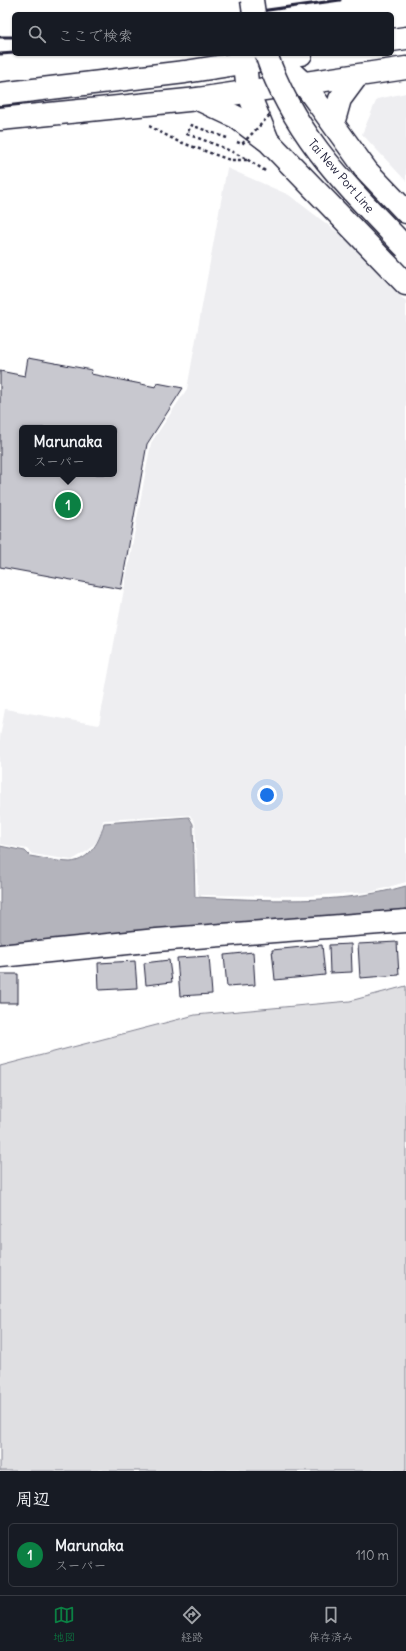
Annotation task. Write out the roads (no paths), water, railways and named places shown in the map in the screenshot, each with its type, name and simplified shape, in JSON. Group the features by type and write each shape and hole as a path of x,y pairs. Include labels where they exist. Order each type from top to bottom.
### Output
{"street":[{"path":"252,0 254,12"},
{"path":"394,40 406,38"},
{"path":"0,94 245,62 271,56 304,84 367,171 406,212"},
{"name":"Tai New Port Line","path":"271,56 284,100 308,138 336,174 406,248"},
{"path":"245,62 248,92 269,142"},
{"path":"0,119 198,99 406,68"},
{"path":"333,124 340,99 357,76"},
{"path":"198,99 236,117 269,142 406,284"},
{"path":"0,956 157,940 406,921"}],"railway":[{"path":"253,12 340,0"},
{"path":"0,37 12,37"},
{"path":"0,54 12,53"}],"place":[{"name":"Marunaka","path":"68,505"}]}
